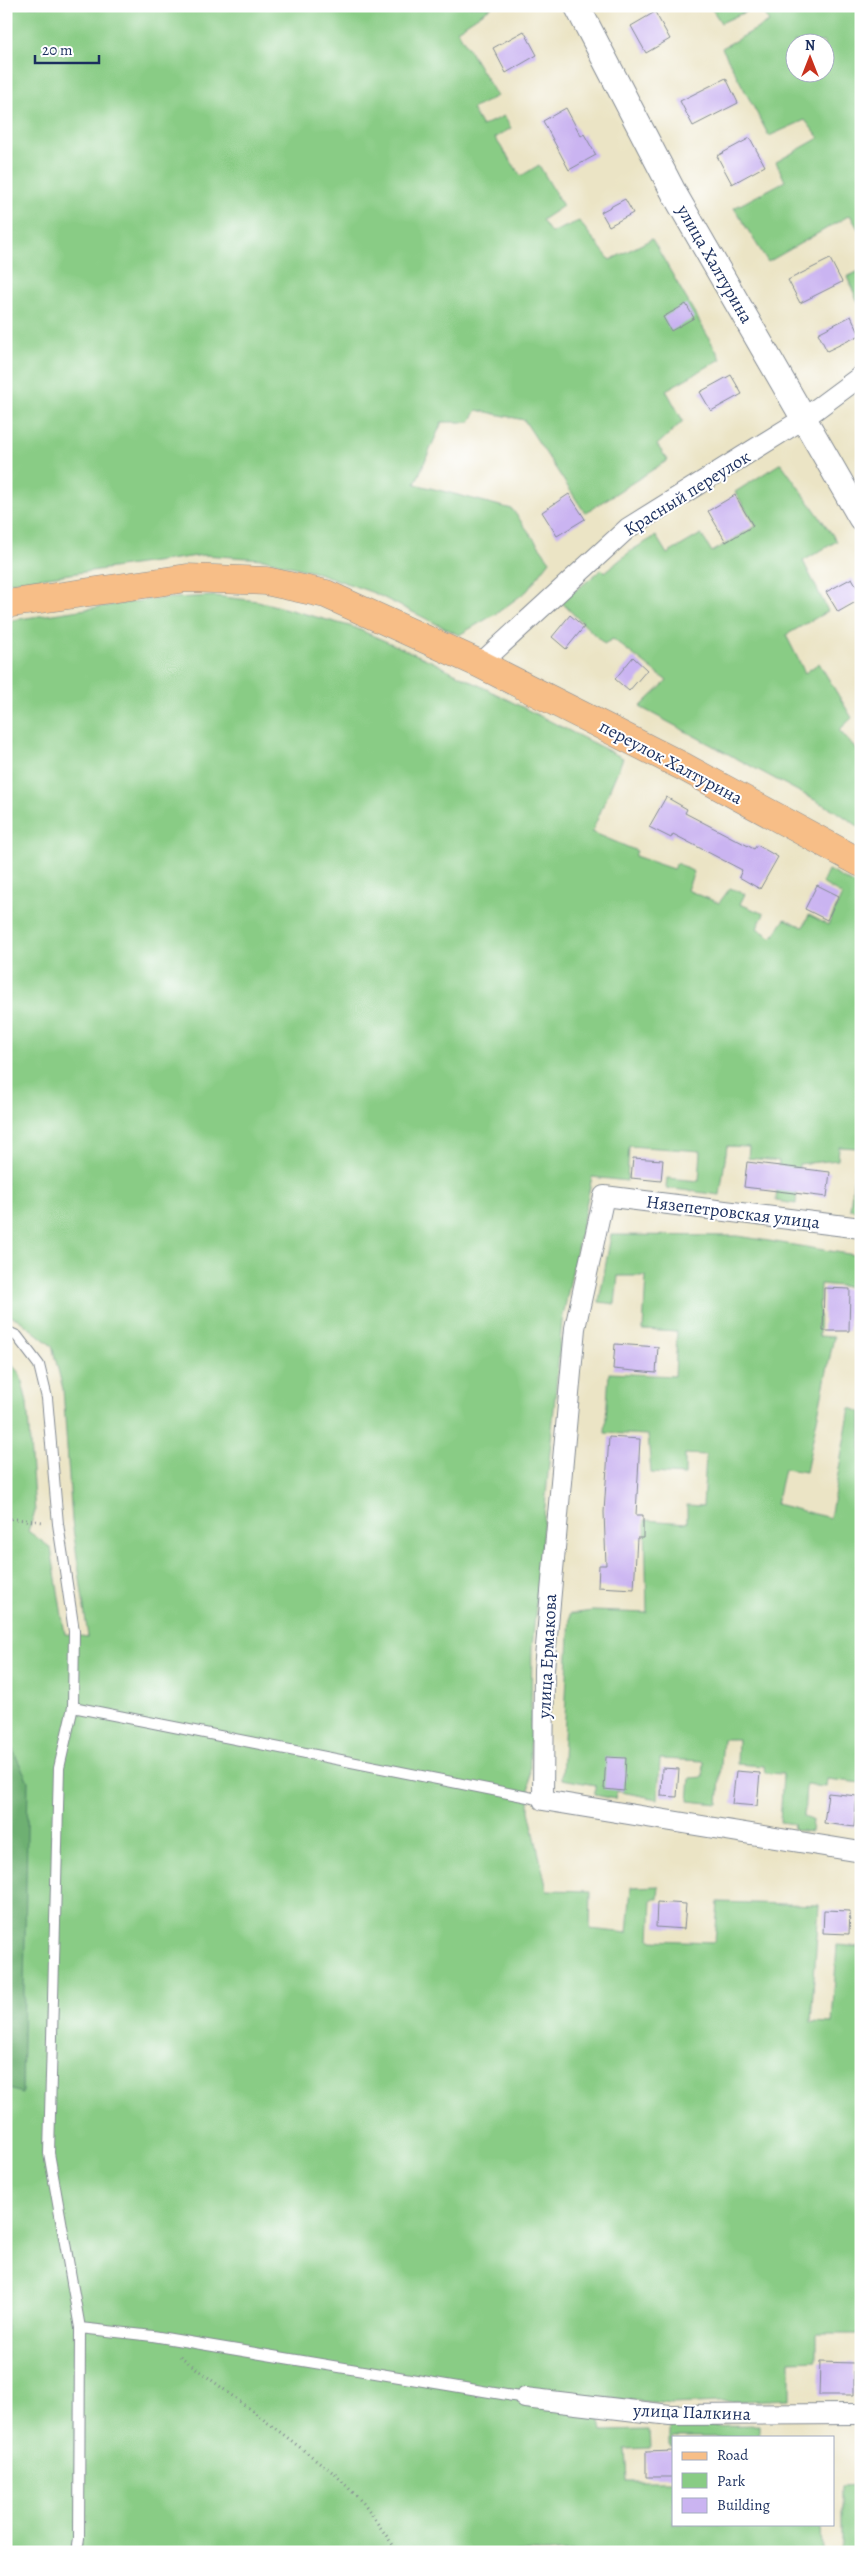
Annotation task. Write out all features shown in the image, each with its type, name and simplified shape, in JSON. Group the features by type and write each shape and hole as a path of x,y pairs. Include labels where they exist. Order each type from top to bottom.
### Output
{"main road":[{"name":"переулок Халтурина","path":"6,604 187,578 266,581 326,594 480,664 684,767 861,863"}],"street":[{"name":"улица Халтурина","path":"577,6 675,195 861,518"},
{"name":"Красный переулок","path":"480,664 628,528 804,419 861,376"},
{"name":"Нязепетровская улица","path":"604,1196 861,1228"},
{"name":"улица Ермакова","path":"543,1800 544,1669 574,1328 604,1196"},
{"path":"543,1800 861,1852"},
{"name":"улица Палкина","path":"525,2398 670,2415 861,2414"}],"lane":[{"path":"6,1331 17,1336 39,1366 47,1398 58,1524 74,1631 73,1707 59,1768 49,2153 80,2328 79,2539 77,2552"},
{"path":"73,1707 543,1800"},
{"path":"80,2328 153,2336 525,2398"}],"path":[{"path":"6,1518 58,1524"},
{"path":"153,2336 334,2474 363,2503 398,2552"}],"green space":[{"path":"6,6 493,6 457,30 497,96 472,109 482,126 504,116 511,128 495,138 521,176 539,165 563,206 542,220 551,233 579,221 610,260 652,239 721,359 666,390 683,421 657,445 668,460 585,513 524,420 477,410 470,422 442,422 415,484 512,509 550,561 527,591 497,613 459,635 374,593 321,574 263,559 204,555 6,583"},
{"path":"710,6 758,6 721,23"},
{"path":"759,6 861,6 861,234 850,215 768,262 734,208 785,181 776,162 819,138 805,120 769,136 722,48 769,22"},
{"path":"861,270 861,309 847,277"},
{"path":"781,463 837,541 803,561 828,611 786,635 805,673 819,663 852,718 839,730 861,755 861,828 839,813 640,707 667,681 613,639 604,644 559,600 579,588 602,569 605,572 632,550 656,536 667,554 701,534 712,552 756,526 735,492"},
{"path":"214,596 258,601 353,627 431,661 623,758 592,832 637,851 635,856 673,869 677,863 694,872 687,890 719,903 730,888 745,894 740,904 764,914 757,928 772,938 785,919 803,927 809,915 828,925 842,895 822,883 828,870 861,888 861,1211 850,1209 857,1148 839,1147 838,1160 799,1164 796,1204 776,1201 779,1161 748,1158 749,1147 727,1146 720,1195 666,1188 667,1178 699,1181 701,1151 629,1146 627,1181 592,1177 562,1321 532,1648 529,1811 547,1890 591,1891 590,1929 627,1933 631,1887 659,1886 658,1899 652,1899 650,1940 715,1942 718,1902 819,1905 811,2022 832,2023 837,1945 861,1947 861,2334 817,2334 817,2360 790,2361 790,2399 672,2404 521,2390 599,2416 602,2431 649,2430 650,2448 625,2449 627,2481 672,2481 672,2526 821,2526 822,2552 6,2552 6,1358 20,1374 27,1402 35,1512 28,1531 51,1548 65,1634 88,1637 72,1521 63,1389 52,1346 18,1319 6,1315 6,621 153,599"},
{"path":"611,1235 738,1236 861,1256 861,1288 820,1284 819,1336 834,1337 806,1472 784,1469 776,1504 830,1518 850,1408 861,1412 861,1783 827,1779 826,1787 806,1785 804,1817 812,1820 811,1832 793,1830 794,1824 780,1822 783,1774 765,1773 764,1766 737,1764 738,1739 723,1739 718,1804 688,1801 690,1778 703,1777 704,1761 660,1759 658,1799 616,1791 615,1799 595,1795 595,1785 562,1779 570,1614 592,1611 647,1613 645,1520 687,1523 687,1505 703,1506 706,1455 685,1454 685,1475 651,1473 648,1435 605,1433 609,1373 675,1376 677,1332 643,1330 646,1276 618,1276 615,1304 599,1302"},
{"path":"6,1736 28,1781 22,2093 6,2088"},
{"path":"759,2425 759,2436 672,2436 672,2447 670,2447 670,2426"},
{"path":"861,2485 861,2552 841,2552 841,2486"}],"building":[{"path":"655,12 670,39 646,53 631,26"},
{"path":"524,31 537,55 506,73 493,48"},
{"path":"726,78 738,103 693,126 680,101"},
{"path":"566,108 581,136 584,134 596,155 569,170 543,121"},
{"path":"750,138 765,166 732,184 717,156"},
{"path":"625,199 633,213 609,226 601,212"},
{"path":"830,259 842,282 800,303 788,280"},
{"path":"686,304 694,318 671,331 663,317"},
{"path":"851,316 860,335 827,351 818,333"},
{"path":"731,375 742,394 711,411 700,392"},
{"path":"569,494 585,519 557,536 542,512"},
{"path":"735,495 753,526 726,542 708,511"},
{"path":"852,578 861,594 861,599 838,612 826,592"},
{"path":"570,615 584,627 566,649 552,637"},
{"path":"633,657 647,670 629,691 615,679"},
{"path":"666,797 687,809 685,813 754,849 757,845 778,857 760,889 739,877 742,870 673,834 671,838 649,827"},
{"path":"817,885 839,896 827,920 805,909"},
{"path":"633,1158 663,1160 661,1181 631,1178"},
{"path":"747,1162 830,1172 827,1197 744,1187"},
{"path":"824,1288 850,1289 849,1331 823,1331"},
{"path":"615,1344 658,1347 656,1373 613,1369"},
{"path":"609,1437 640,1439 636,1515 643,1515 643,1538 637,1538 634,1589 598,1587 599,1565 606,1565 604,1512"},
{"path":"606,1757 626,1758 624,1791 604,1789"},
{"path":"662,1768 679,1769 677,1797 661,1796"},
{"path":"736,1771 760,1773 757,1806 732,1804"},
{"path":"828,1793 857,1796 854,1827 824,1823"},
{"path":"657,1902 686,1904 684,1929 656,1927"},
{"path":"824,1910 850,1911 849,1934 823,1933"},
{"path":"820,2362 854,2363 854,2395 819,2395"},
{"path":"672,2451 672,2477 646,2477 646,2452"}]}
